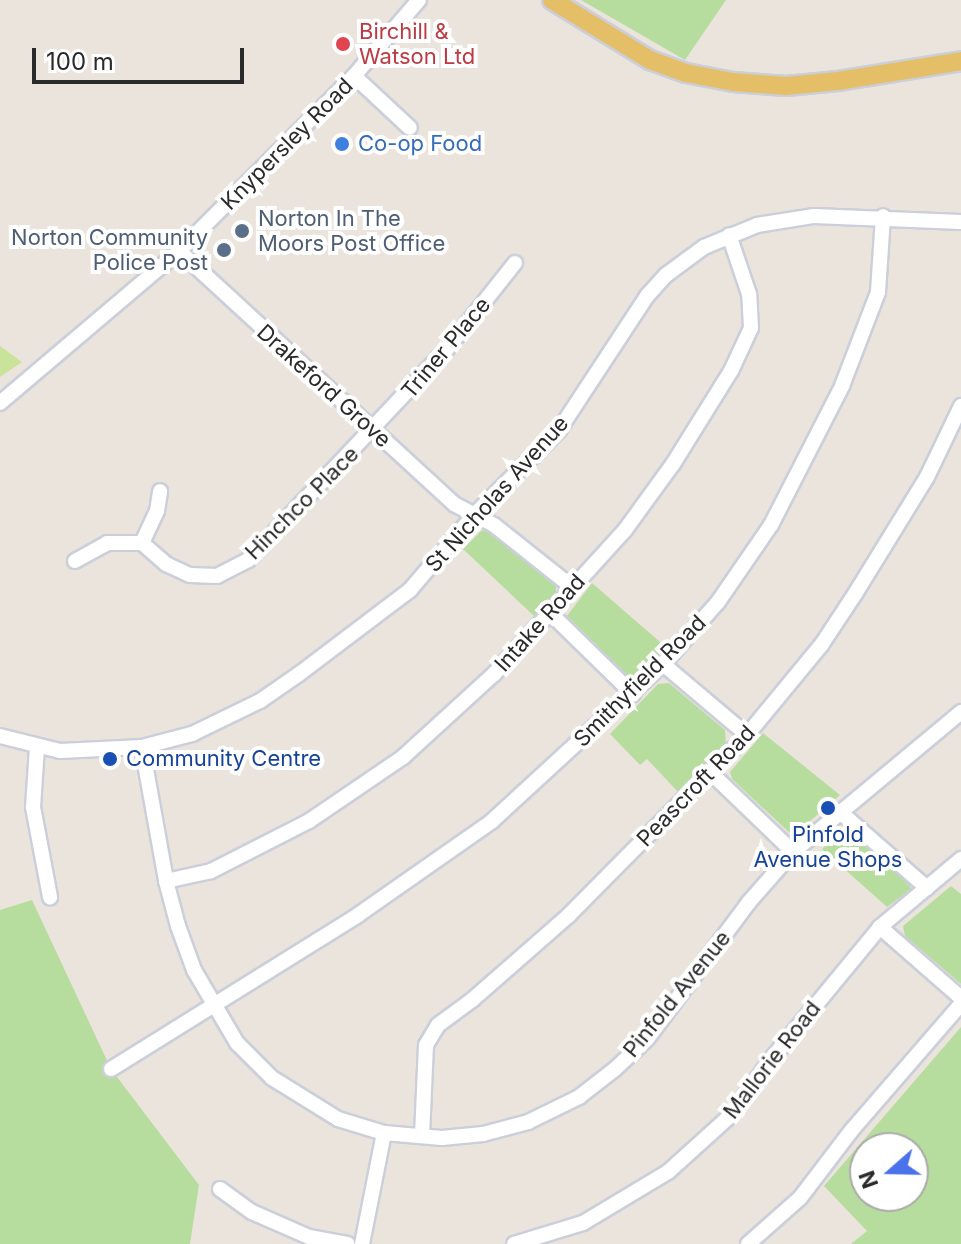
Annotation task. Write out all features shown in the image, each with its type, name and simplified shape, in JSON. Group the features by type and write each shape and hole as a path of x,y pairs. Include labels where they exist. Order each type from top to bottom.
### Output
{"main road":[{"path":"552,0 650,60 686,73 733,82 786,86 838,81 961,61"}],"street":[{"name":"Knypersley Road","path":"0,403 179,251 354,76 419,0"},
{"path":"354,76 410,128"},
{"name":"St Nicholas Avenue","path":"0,736 37,747 85,752 142,747 192,734 260,701 410,590 474,515 559,430 647,296 688,258 729,235 782,220 883,216 961,222"},
{"name":"Smithyfield Road","path":"111,1069 358,915 492,821 663,664 718,602 771,525 842,386 878,292 883,216"},
{"name":"Intake Road","path":"166,881 211,871 309,821 403,757 494,674 625,530 673,464 731,371 751,328 749,294 729,235"},
{"name":"Drakeford Grove","path":"179,251 454,504 494,525 572,587"},
{"name":"Triner Place","path":"374,431 446,350 515,263"},
{"name":"Peascroft Road","path":"422,1136 426,1045 438,1025 569,915 747,735 822,644 855,594 927,477 961,406"},
{"name":"Hinchco Place","path":"142,543 166,564 190,575 217,576 248,560 289,513 374,431"},
{"path":"75,561 107,543 142,543 157,511 160,491"},
{"path":"550,613 633,694"},
{"path":"663,664 747,735"},
{"name":"Pinfold Avenue","path":"142,747 166,881 194,970 237,1043 272,1078 307,1103 338,1119 384,1133 422,1136 483,1134 528,1122 579,1097 647,1039 749,902 793,852 961,712"},
{"path":"37,747 33,807 50,897"},
{"path":"711,773 793,852"},
{"path":"839,811 927,888"},
{"name":"Mallorie Road","path":"514,1244 583,1223 668,1172 731,1115 773,1057 880,927 961,859"},
{"path":"748,1244 800,1198 851,1131 961,1001 880,927"},
{"path":"362,1244 384,1133"},
{"path":"220,1189 252,1212 309,1237 347,1244"}],"green space":[{"path":"581,0 726,0 685,60"},
{"path":"0,346 22,362 0,377"},
{"path":"489,528 556,585 556,592 534,616 463,549 481,531"},
{"path":"592,583 667,648 637,680 630,681 566,617"},
{"path":"669,683 725,730 726,746 680,794 647,759 640,765 610,734 658,684"},
{"path":"763,733 840,795 793,836 732,779 730,772"},
{"path":"843,829 849,829 907,877 911,889 887,907 822,849"},
{"path":"951,886 961,894 961,984 905,936 903,926"},
{"path":"32,900 111,1069 199,1185 190,1244 0,1244 0,910"},
{"path":"961,1027 961,1244 851,1244 867,1231 824,1186 849,1157 849,1212 929,1212 929,1132 871,1132"}],"place":[{"name":"Birchill & Watson Ltd","path":"343,44"},
{"name":"Co-op Food","path":"342,144"},
{"name":"Norton In The Moors Post Office","path":"242,231"},
{"name":"Norton Community Police Post","path":"224,250"},
{"name":"Community Centre","path":"110,759"},
{"name":"Pinfold Avenue Shops","path":"828,808"}]}
